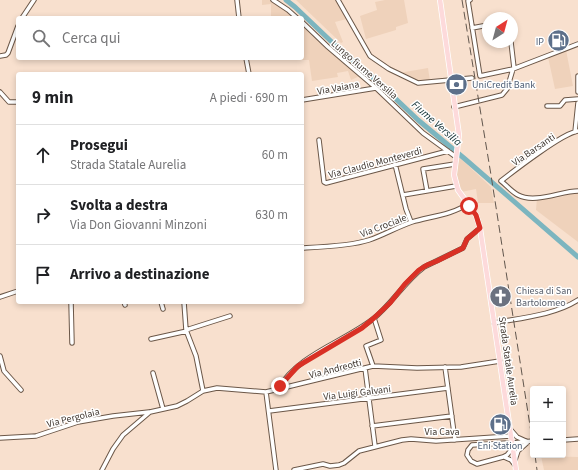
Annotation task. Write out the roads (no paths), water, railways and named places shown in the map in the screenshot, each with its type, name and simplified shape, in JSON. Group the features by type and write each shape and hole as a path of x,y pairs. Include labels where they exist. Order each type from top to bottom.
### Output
{"main road":[{"name":"Strada Statale Aurelia","path":"440,0 459,135 454,176 456,186 462,197 476,215 480,228 512,449 516,465"}],"street":[{"path":"23,16 34,0"},
{"path":"237,0 239,16"},
{"path":"274,0 294,16"},
{"path":"338,0 370,56 383,66 414,82 422,83 472,78"},
{"path":"470,0 468,1 480,76 514,69 578,44"},
{"name":"Lungo fiume Versilia","path":"304,24 332,51 376,88 423,133 456,156"},
{"path":"472,28 482,26"},
{"path":"0,56 8,53 16,31"},
{"path":"454,107 502,95 514,69 512,48"},
{"path":"246,60 249,72"},
{"path":"578,76 578,92"},
{"name":"Via Vaiana","path":"304,100 376,88"},
{"path":"0,92 9,102 16,102"},
{"path":"547,106 560,106 565,100 578,100"},
{"path":"577,132 578,103"},
{"name":"Via Barsanti","path":"577,132 560,140 528,160 501,181 519,196 547,197 559,195 568,191 578,190"},
{"name":"Via Claudio Monteverdi","path":"319,140 324,182 326,183 448,151"},
{"path":"395,164 411,222"},
{"path":"427,191 423,169 455,164"},
{"path":"403,195 456,186"},
{"name":"Via Crociale","path":"304,248 362,242 411,222 451,212 464,207 467,204"},
{"path":"278,389 288,375 298,366 362,328 390,303 405,284 419,270 463,248 467,239 480,228"},
{"path":"0,297 16,292"},
{"path":"494,323 529,317 562,308 578,300"},
{"path":"71,304 72,343"},
{"path":"161,304 162,309"},
{"path":"184,304 186,330 196,356 203,391"},
{"path":"151,339 230,316"},
{"name":"Via Andreotti","path":"373,366 366,346 381,340 374,318"},
{"path":"0,356 4,371 21,390"},
{"name":"Via Andreotti","path":"102,470 113,449 123,435 150,412 177,406 187,402 203,391 217,388 266,392 322,380 373,366 417,368 461,367 500,361"},
{"path":"445,367 455,440"},
{"path":"365,368 375,446"},
{"path":"153,373 163,409"},
{"name":"Via Luigi Galvani","path":"269,411 448,388"},
{"path":"266,392 276,470"},
{"name":"Via Pergolaia","path":"0,438 36,436 78,422 119,415 150,412"},
{"path":"372,426 452,416"},
{"path":"510,428 517,437 528,442"},
{"name":"Via Cava","path":"294,470 323,464 331,468 344,463 359,451 375,446 411,439 436,441 511,436"},
{"path":"566,440 578,439"},
{"path":"513,443 528,442"},
{"path":"516,465 518,451 528,442"},
{"path":"506,443 472,445 467,454 471,461 477,464 503,457 512,449"},
{"path":"503,457 511,460 516,465"}],"waterway":[{"name":"Fiume Versilia","path":"286,0 377,81 418,120 578,257"}],"railway":[{"path":"462,0 530,426"},
{"path":"535,458 537,470"}],"place":[{"name":"IP","path":"559,41"},
{"name":"UniCredit Bank","path":"456,84"},
{"name":"Chiesa di San Bartolomeo","path":"501,296"},
{"name":"Eni Station","path":"500,425"}]}
